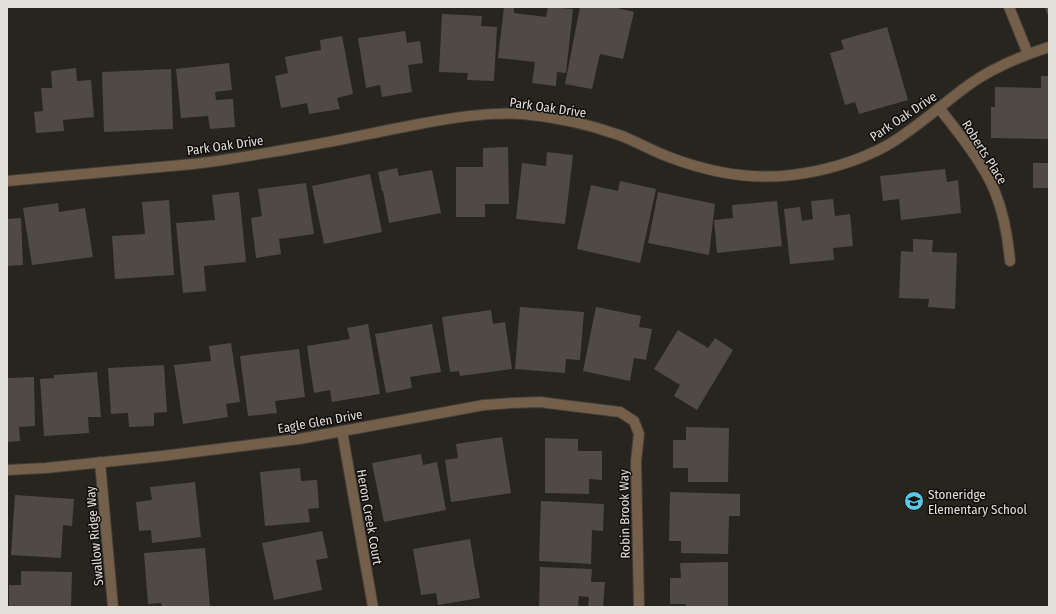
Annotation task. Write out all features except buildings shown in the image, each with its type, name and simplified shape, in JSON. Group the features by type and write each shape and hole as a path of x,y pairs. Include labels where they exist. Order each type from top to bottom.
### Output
{"street":[{"path":"1008,7 1028,54"},
{"name":"Park Oak Drive","path":"7,181 196,163 305,146 439,120 486,114 522,114 592,126 621,136 680,161 698,167 732,174 760,176 792,175 827,168 858,158 886,146 908,132 972,83 998,67 1049,47"},
{"name":"Roberts Place","path":"939,108 982,167 995,191 1003,214 1010,261"},
{"name":"Eagle Glen Drive","path":"7,470 100,462 299,439 484,405 548,403 620,412 634,421"},
{"name":"Robin Brook Way","path":"634,421 639,434 636,461 639,607"},
{"name":"Heron Creek Court","path":"342,431 373,607"},
{"name":"Swallow Ridge Way","path":"100,462 113,607"}],"place":[{"name":"Stoneridge Elementary School","path":"914,501"}]}
